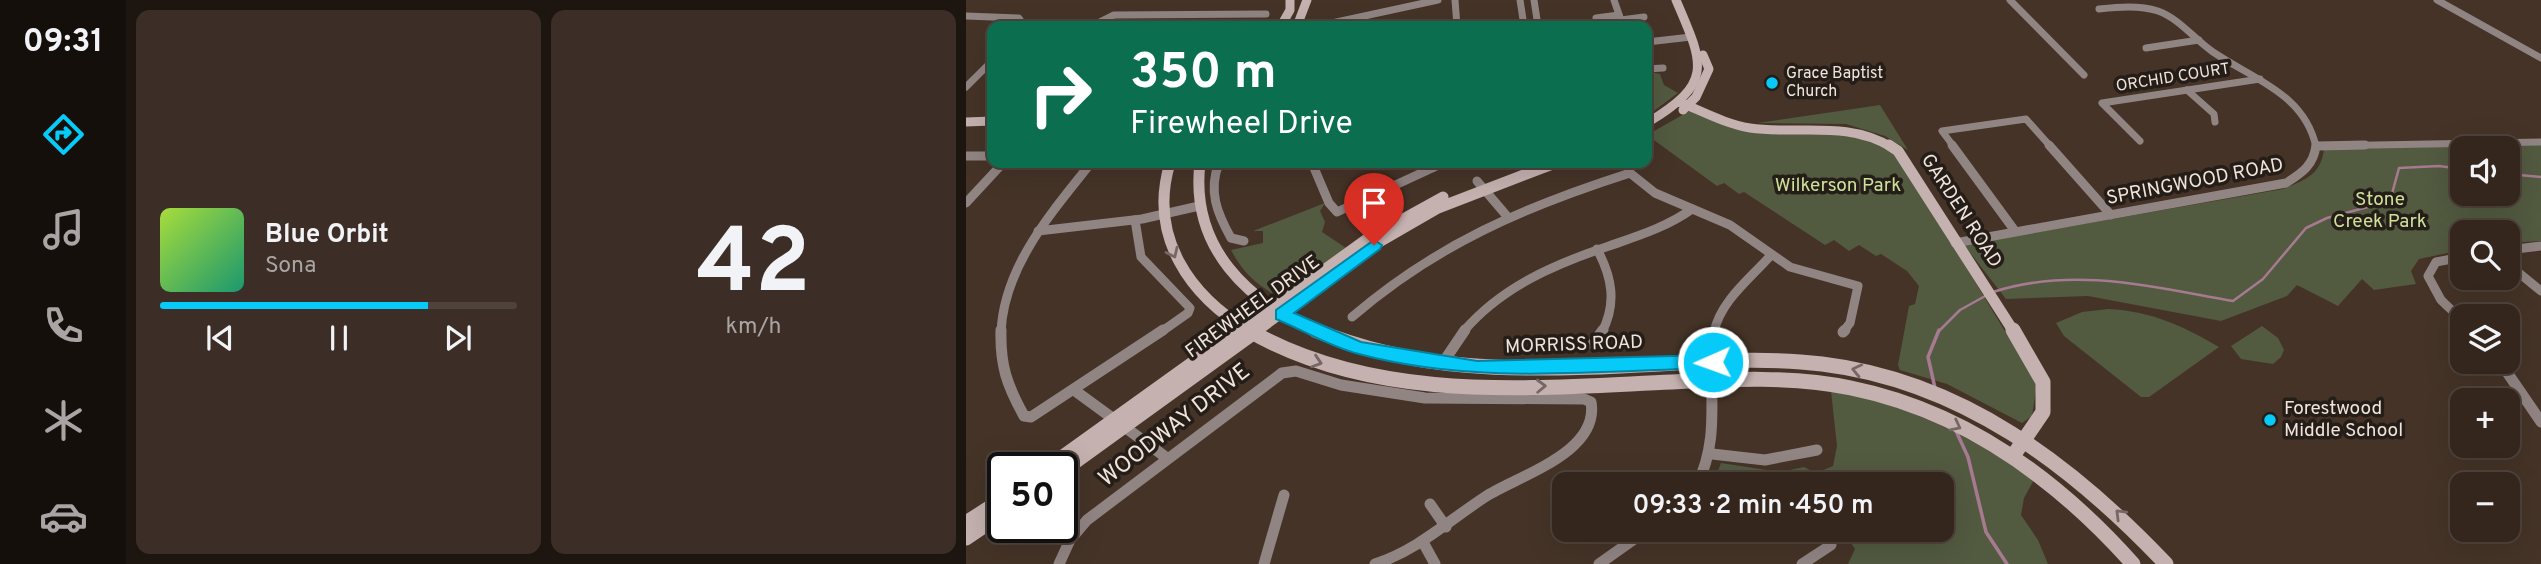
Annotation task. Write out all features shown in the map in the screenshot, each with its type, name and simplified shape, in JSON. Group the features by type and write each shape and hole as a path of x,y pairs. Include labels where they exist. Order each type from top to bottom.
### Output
{"main road":[{"path":"1284,21 1290,10 1290,0"},
{"path":"1299,21 1307,0"},
{"path":"1652,127 1699,93 1709,69 1705,57 1699,53 1691,37 1676,0"},
{"path":"1652,120 1684,104"},
{"name":"GARDEN ROAD","path":"1684,104 1733,124 1751,128 1836,127 1867,134 1885,142 1905,161 1955,243 2001,308 2043,382 2043,412 2013,456"},
{"path":"966,128 987,127"},
{"name":"MORRISS ROAD","path":"1168,168 1164,179 1163,214 1169,246 1195,287 1228,318 1304,358 1342,370 1413,384 1500,388 1762,379 1830,384 1877,394 1927,412 2013,456 2081,508 2133,564"},
{"name":"MORRISS ROAD","path":"1199,168 1197,186 1199,206 1207,230 1226,268 1245,291 1276,311 1357,348 1442,364 1511,369 1777,360 1837,366 1922,390 1970,409 2025,439 2060,461 2096,491 2166,564"},
{"name":"FIREWHEEL DRIVE","path":"1480,185 1519,168"},
{"name":"FIREWHEEL DRIVE","path":"1078,458 1120,423 1276,311"},
{"name":"FIREWHEEL DRIVE","path":"1073,452 1120,423"},
{"path":"966,523 987,509"},
{"path":"966,538 987,524"}],"street":[{"path":"1341,21 1438,0"},
{"path":"1455,0 1457,21"},
{"path":"1614,0 1621,20"},
{"path":"2010,0 2084,75"},
{"path":"2437,0 2541,58"},
{"path":"1523,21 1520,2 1534,1 1537,21"},
{"path":"2099,9 2149,4 2261,79 2291,103 2318,146 2541,142"},
{"path":"1099,21 1105,17 1266,14"},
{"path":"966,16 1019,18 1021,21"},
{"path":"1595,18 1621,20 1644,17"},
{"path":"1652,41 1691,37"},
{"path":"2146,48 2199,40"},
{"path":"966,87 987,66"},
{"path":"1652,69 1663,68"},
{"name":"ORCHID COURT","path":"2140,141 2102,103 2261,79"},
{"path":"2187,90 2214,114 2214,122"},
{"path":"2015,232 1942,131 2026,119 2110,215"},
{"path":"966,122 987,121"},
{"name":"SPRINGWOOD ROAD","path":"1955,243 2286,183 2309,170 2316,160 2318,146"},
{"path":"966,156 987,156"},
{"path":"966,203 998,168"},
{"path":"1087,168 1038,231 1018,263 1002,315 1002,359 1007,385 1024,416 1039,414 1188,313 1190,308 1141,257 1135,220"},
{"path":"1217,168 1212,185 1218,215 1231,238 1244,241"},
{"path":"1314,168 1329,203 1337,212 1432,168"},
{"name":"FIREWHEEL DRIVE","path":"1276,311 1385,239 1480,185 1538,168"},
{"path":"1352,317 1375,296 1438,250 1506,215 1630,173 1655,193 1731,225 1790,267 1858,286 1850,323 1843,332"},
{"path":"1480,185 1506,215"},
{"path":"1038,231 1135,220 1199,206"},
{"path":"1442,364 1461,330 1496,300 1531,277 1597,249 1673,223 1692,209"},
{"path":"2520,249 2541,246"},
{"path":"1593,344 1606,330 1613,289 1610,271 1597,249"},
{"path":"1703,472 1712,454 1716,324 1727,306 1771,255"},
{"path":"2450,259 2436,262 2428,276 2441,300 2450,309"},
{"path":"2520,273 2541,290"},
{"name":"WOODWAY DRIVE","path":"1059,564 1066,546 1083,525 1272,378 1289,372 1303,373 1341,385 1425,398 1590,400 1591,422 1568,452 1546,469 1489,495 1446,527"},
{"path":"2508,374 2541,422"},
{"path":"1074,390 1167,458"},
{"path":"1712,454 1766,461 1786,460 1817,450"},
{"path":"1264,564 1284,495"},
{"path":"1374,564 1424,544 1446,527 1430,504"},
{"path":"1599,564 1630,542"},
{"path":"1424,544 1436,564"},
{"path":"1802,564 1830,545"}],"green space":[{"path":"1652,72 1660,74 1664,85 1678,93 1652,112"},
{"name":"Wilkerson Park","path":"1880,105 1908,150 1885,136 1846,124 1757,123"},
{"name":"Wilkerson Park","path":"1693,109 1744,131 1844,131 1884,145 1903,163 2037,384 2032,416 2022,423 1947,384 1900,370 1898,365 1909,306 1915,304 1919,286 1907,271 1881,254 1876,256 1859,245 1849,251 1834,240 1825,245 1744,192 1739,194 1724,183 1717,186 1652,139 1652,132"},
{"name":"Stone Creek Park","path":"2520,145 2541,145 2541,241 2520,242 2520,220 2450,220 2450,253 2419,259 2411,271 2416,284 2374,290 2362,279 2338,306 2297,285 2287,296 2221,321 2088,296 2006,299 1964,245 2283,189 2311,175 2322,158 2324,149 2450,147 2450,206 2520,206"},
{"path":"1325,203 1320,211 1325,222 1322,232 1346,248 1278,297 1240,265 1231,250 1263,243 1263,231 1253,231"},
{"path":"2108,309 2153,316 2193,332 2219,347 2149,397 2141,397 2064,336 2056,323 2082,312"},
{"path":"2262,326 2278,338 2284,350 2273,364 2241,359 2231,346"},
{"path":"1831,391 1912,413 1987,449 2035,478 2024,498 2021,515 2038,540 2048,564 1848,564 1855,549 1850,542 1954,542 1954,472 1818,472 1833,466 1837,446"},
{"path":"1721,463 1780,472 1718,472"},
{"path":"1804,467 1814,472 1780,472"}],"waterway":[{"path":"1993,292 2023,284 2083,280 2143,285 2233,301 2263,279 2306,228 2327,218 2390,201 2399,168 2450,167"},
{"path":"2520,175 2541,177"},
{"path":"1938,332 1960,310 1987,295"},
{"path":"1935,388 1928,357 1938,332"},
{"path":"1956,431 1968,457 1986,532 2007,564"}],"place":[{"name":"Grace Baptist Church","path":"1772,83"},
{"name":"Forestwood Middle School","path":"2270,420"}],"route":[{"path":"1374,245 1282,314 1316,332 1357,348 1396,357 1477,368 1713,362"}]}
